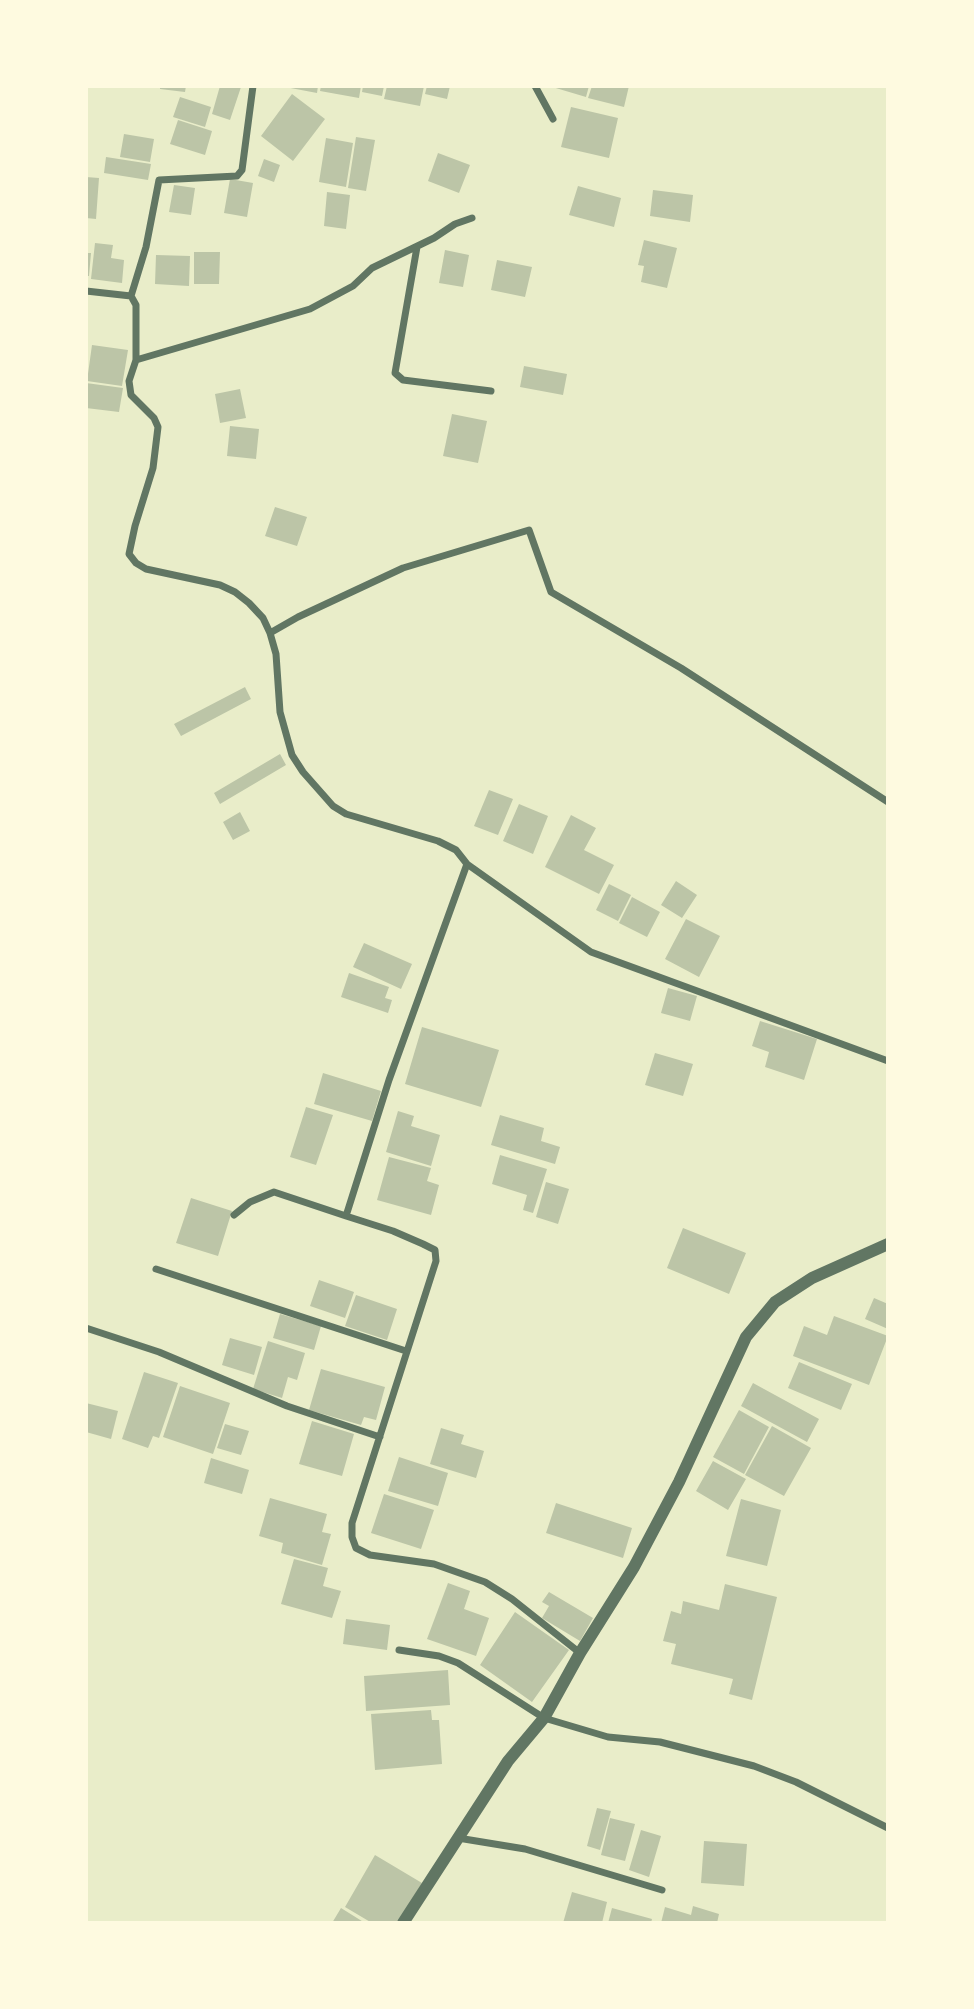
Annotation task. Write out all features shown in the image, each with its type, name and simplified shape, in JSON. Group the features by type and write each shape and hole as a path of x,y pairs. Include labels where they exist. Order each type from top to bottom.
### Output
{"street":[{"path":"253,86 242,170 237,176 159,180 146,247 131,296 138,317 136,360 129,381 131,395 154,418 158,427 158,439 153,468 129,554 136,563 146,569 220,585 249,603 263,618 271,633 276,654 280,712 292,755 309,780 333,806 346,814 438,841 456,850 467,864 591,951 888,1061"},
{"path":"535,86 553,119"},
{"path":"136,360 310,310 353,286 372,268 418,247 455,224 472,218"},
{"path":"418,247 395,373 403,380 491,391"},
{"path":"86,291 131,296"},
{"path":"271,633 298,617 403,568 529,530 551,592 681,668 888,802"},
{"path":"346,1216 389,1080 467,864"},
{"path":"234,1215 250,1202 274,1192 393,1231 435,1250 436,1261 352,1523 352,1537 356,1548 370,1555 434,1564 485,1582 512,1599 580,1653"},
{"path":"403,1923 508,1761 544,1718 580,1653 634,1567 678,1482 746,1337 775,1301 812,1278 888,1244"},
{"path":"156,1269 406,1351"},
{"path":"86,1328 159,1352 287,1406 380,1437"},
{"path":"399,1650 439,1656 458,1663 544,1718 608,1737 660,1742 754,1766 796,1783 888,1828"},
{"path":"458,1838 526,1849 662,1891"}],"building":[{"path":"160,86 186,86 185,92 160,89"},
{"path":"220,86 241,87 230,120 212,114"},
{"path":"280,86 318,86 317,93"},
{"path":"321,86 361,86 359,98 320,91"},
{"path":"363,86 384,86 382,96 362,92"},
{"path":"387,86 424,86 420,106 384,99"},
{"path":"427,86 450,86 447,99 425,94"},
{"path":"549,86 589,86 586,97"},
{"path":"592,86 629,86 624,107 588,98"},
{"path":"292,94 325,119 293,161 261,136"},
{"path":"180,97 211,107 205,127 173,117"},
{"path":"571,107 618,118 609,158 561,147"},
{"path":"178,120 212,131 205,155 170,144"},
{"path":"124,134 154,139 150,162 120,157"},
{"path":"356,137 375,140 366,191 348,188"},
{"path":"326,138 353,143 346,187 319,182"},
{"path":"438,153 470,165 459,193 428,181"},
{"path":"106,157 151,164 148,180 104,173"},
{"path":"264,159 280,165 274,182 258,176"},
{"path":"86,177 99,178 96,219 86,218"},
{"path":"230,179 253,183 247,217 224,213"},
{"path":"174,185 195,188 191,215 169,212"},
{"path":"578,186 621,198 614,227 569,215"},
{"path":"653,190 693,195 690,222 650,216"},
{"path":"327,192 350,195 346,229 324,226"},
{"path":"644,240 677,248 667,288 641,282 644,266 638,265"},
{"path":"95,243 113,245 111,258 124,260 122,283 91,279"},
{"path":"445,250 469,255 463,287 439,283"},
{"path":"194,252 220,252 219,284 194,284"},
{"path":"86,253 91,253 89,276 86,276"},
{"path":"156,255 190,256 189,286 155,284"},
{"path":"497,260 532,267 525,297 491,290"},
{"path":"92,345 128,350 122,386 87,381"},
{"path":"524,366 567,374 563,395 520,387"},
{"path":"86,383 123,388 119,412 86,408"},
{"path":"240,389 246,418 220,423 215,394"},
{"path":"452,414 487,421 478,463 443,456"},
{"path":"230,426 259,429 256,459 227,456"},
{"path":"275,507 307,517 297,546 265,536"},
{"path":"245,687 251,699 181,736 174,724"},
{"path":"280,754 286,765 220,804 214,793"},
{"path":"489,790 513,799 498,835 474,826"},
{"path":"519,804 548,816 533,854 503,841"},
{"path":"240,812 250,831 233,840 223,822"},
{"path":"571,815 596,828 584,850 614,865 599,894 545,867"},
{"path":"676,881 697,895 682,918 661,905"},
{"path":"609,884 631,895 618,921 596,910"},
{"path":"632,897 660,912 647,937 619,923"},
{"path":"686,919 720,936 699,977 665,959"},
{"path":"364,943 412,964 401,989 353,967"},
{"path":"349,973 389,987 385,998 392,1000 388,1013 341,997"},
{"path":"668,988 697,996 690,1021 661,1013"},
{"path":"760,1021 817,1039 804,1080 765,1067 769,1052 752,1046"},
{"path":"422,1027 499,1050 481,1107 405,1084"},
{"path":"655,1053 693,1064 683,1096 645,1085"},
{"path":"323,1073 381,1091 372,1121 314,1104"},
{"path":"306,1107 333,1115 316,1165 290,1157"},
{"path":"398,1111 414,1116 411,1126 440,1135 431,1166 386,1152"},
{"path":"500,1115 544,1128 541,1141 560,1147 555,1164 491,1145"},
{"path":"500,1155 547,1169 533,1213 523,1210 527,1195 492,1184"},
{"path":"389,1157 431,1168 427,1181 439,1185 431,1215 377,1200"},
{"path":"546,1182 569,1189 558,1224 536,1217"},
{"path":"191,1198 232,1211 218,1256 176,1243"},
{"path":"683,1228 746,1253 729,1294 667,1268"},
{"path":"319,1280 354,1292 345,1318 310,1306"},
{"path":"356,1295 397,1309 387,1340 345,1326"},
{"path":"874,1298 888,1304 888,1329 865,1319"},
{"path":"280,1314 321,1326 314,1350 273,1338"},
{"path":"834,1316 888,1336 869,1385 793,1356 804,1326 827,1335"},
{"path":"230,1338 262,1347 254,1375 222,1365"},
{"path":"268,1341 305,1353 297,1380 288,1377 282,1398 253,1389"},
{"path":"799,1362 852,1384 841,1410 788,1388"},
{"path":"321,1369 385,1387 376,1420 364,1417 361,1425 309,1410"},
{"path":"144,1372 178,1383 159,1438 153,1436 148,1448 122,1439"},
{"path":"753,1383 819,1419 807,1442 741,1406"},
{"path":"180,1386 230,1403 213,1454 163,1437"},
{"path":"86,1403 118,1411 111,1439 86,1432"},
{"path":"739,1410 769,1427 744,1474 713,1457"},
{"path":"312,1421 354,1434 342,1476 299,1464"},
{"path":"225,1424 249,1431 241,1455 217,1448"},
{"path":"772,1426 811,1448 784,1496 745,1475"},
{"path":"441,1428 464,1435 461,1444 484,1451 476,1478 430,1464"},
{"path":"399,1457 448,1473 438,1506 388,1491"},
{"path":"211,1458 249,1470 242,1494 204,1483"},
{"path":"713,1461 746,1479 728,1510 696,1491"},
{"path":"384,1494 434,1510 421,1549 371,1533"},
{"path":"270,1498 327,1514 322,1532 331,1534 322,1565 281,1553 283,1543 259,1536"},
{"path":"741,1499 781,1510 767,1566 726,1556"},
{"path":"556,1503 632,1528 623,1558 546,1533"},
{"path":"294,1559 328,1568 323,1586 341,1591 332,1618 281,1604"},
{"path":"448,1583 470,1591 464,1609 489,1618 476,1656 427,1639"},
{"path":"725,1584 777,1597 752,1700 729,1694 733,1679 671,1664 676,1644 663,1641 671,1611 681,1614 683,1601 719,1610"},
{"path":"549,1592 593,1618 580,1641 542,1618 549,1606 542,1602"},
{"path":"515,1612 569,1650 532,1702 480,1665"},
{"path":"346,1619 390,1625 387,1650 343,1644"},
{"path":"448,1670 450,1705 366,1711 364,1676"},
{"path":"431,1710 432,1720 439,1720 442,1764 375,1770 371,1714"},
{"path":"597,1808 611,1811 600,1850 587,1846"},
{"path":"610,1818 635,1824 625,1861 601,1855"},
{"path":"641,1830 661,1836 649,1877 629,1870"},
{"path":"704,1841 747,1844 744,1886 701,1883"},
{"path":"375,1855 422,1883 398,1923 372,1923 345,1907"},
{"path":"572,1892 607,1902 602,1923 563,1923"},
{"path":"693,1906 719,1914 717,1923 661,1923 665,1907 691,1915"},
{"path":"341,1908 365,1923 332,1923"},
{"path":"612,1908 652,1919 651,1923 608,1923"}]}
